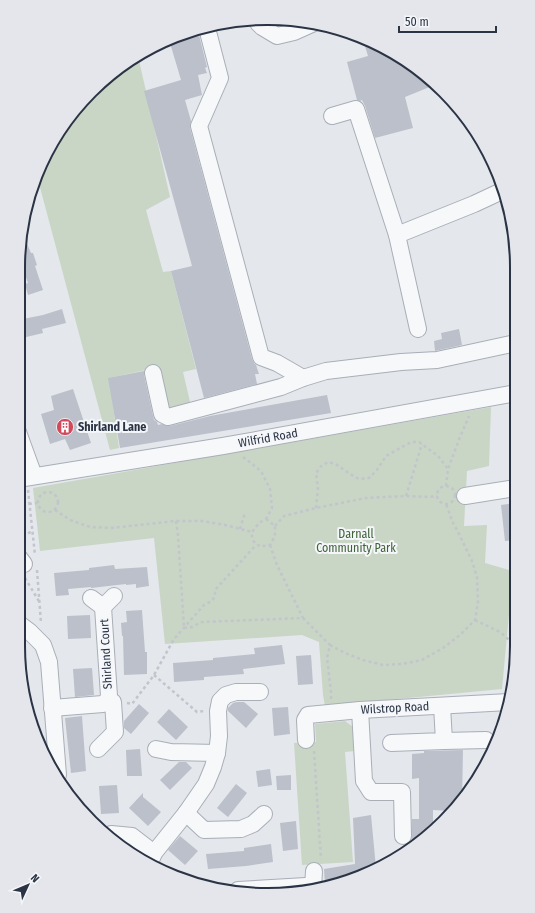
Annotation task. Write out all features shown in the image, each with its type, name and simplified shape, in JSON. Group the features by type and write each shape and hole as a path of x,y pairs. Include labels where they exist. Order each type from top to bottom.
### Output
{"street":[{"path":"260,25 278,36 303,28"},
{"path":"208,32 220,78 199,126 261,357 277,363 303,378"},
{"path":"332,116 356,109 396,235 418,329"},
{"path":"396,235 498,193"},
{"path":"153,373 162,414 168,417 282,387 303,378 326,371 401,362 437,360 510,344"},
{"name":"Wilfrid Road","path":"26,478 223,446 510,394"},
{"path":"465,496 510,489"},
{"name":"Shirland Court","path":"98,749 115,732 115,702 109,696 103,600"},
{"path":"25,629 43,645 49,662 57,767"},
{"path":"116,834 132,836 152,858 186,814 206,784 217,753 219,736 218,710 220,701 226,695 236,692 260,692"},
{"name":"Shirland Court","path":"52,708 115,702"},
{"name":"Wilstrop Road","path":"306,740 305,720 308,715 360,710 503,702"},
{"path":"442,706 444,741"},
{"path":"360,710 364,781 371,792 402,792 403,836"},
{"path":"391,743 486,740"},
{"path":"156,749 171,752 217,753"},
{"path":"186,814 204,830 241,829 253,824 264,814"},
{"path":"312,884 314,871"}],"path":[{"path":"446,486 448,469 476,400"},
{"path":"316,508 318,489 316,473 322,465 329,462 359,478 369,478 377,470 386,456 411,442 419,442 438,456 448,469"},
{"path":"406,496 422,444"},
{"path":"223,446 247,460 261,472 270,489 272,508 266,520 259,523 252,532 252,540 256,545 263,547 270,546"},
{"path":"443,486 446,486 451,487 455,492 455,497 450,503 446,504 440,502 437,496 437,491 443,486"},
{"path":"49,492 56,496 58,503 55,510 51,512 43,512 40,510 37,503 39,497 43,493 49,492"},
{"path":"437,496 366,498 284,516 275,526 275,536 270,546 277,565 303,618 330,645 345,653 383,666 402,664 422,660 443,648 460,635 475,620 478,602 477,577 472,561 453,523 446,504"},
{"path":"30,504 37,503"},
{"path":"55,510 70,520 90,527 110,528 176,521 202,521 252,532"},
{"path":"240,529 245,513"},
{"path":"266,520 275,526"},
{"path":"176,521 184,628"},
{"path":"25,536 32,531"},
{"path":"115,702 132,704 154,675 174,639 204,605 212,601 215,596 215,590 256,545"},
{"path":"25,579 40,604"},
{"path":"184,628 192,627 202,622 303,618"},
{"path":"475,620 500,632 510,641"},
{"path":"330,645 327,658 331,692 330,712"},
{"path":"154,675 197,712 218,710"},
{"path":"306,740 314,740 321,870 314,871"}],"green space":[{"path":"139,62 170,197 146,210 163,272 171,271 196,369 183,372 191,406 169,410 146,370 109,378 119,448 110,450 40,185 57,146 75,120 108,85"},
{"name":"Darnall Community Park","path":"491,407 489,466 467,471 464,526 487,525 485,563 510,570 510,603 502,689 325,706 319,642 302,635 165,644 154,538 40,551 33,488"},
{"path":"345,721 353,727 355,751 345,752 353,862 302,865 294,743 316,742 315,724"}],"building":[{"path":"199,35 207,67 205,68 207,73 198,75 202,95 185,100 191,121 190,128 252,359 259,374 255,374 257,384 204,398 171,271 192,266 144,91 181,80 171,45"},
{"path":"365,45 389,57 429,87 405,97 413,128 375,138 365,106 362,100 357,100 347,62 368,56"},
{"path":"27,243 31,253 33,253 37,265 35,266 43,290 28,295 25,284 28,283 25,275"},
{"path":"62,309 66,323 42,329 43,333 25,337 25,319"},
{"path":"459,329 462,345 435,351 434,341 442,339 441,333"},
{"path":"144,371 154,420 158,425 162,424 170,426 210,416 327,395 331,413 120,448 108,378"},
{"name":"Shirland Lane","path":"73,389 91,443 70,450 65,439 50,444 41,414 54,410 51,396"},
{"path":"510,504 510,541 505,541 501,505"},
{"path":"114,565 115,569 147,567 149,586 136,588 136,584 126,584 68,589 69,595 56,596 54,573 89,570 89,568"},
{"path":"142,610 145,652 147,652 147,674 124,675 123,636 121,623 127,622 126,611"},
{"path":"90,615 91,638 68,639 67,616"},
{"path":"282,645 285,664 243,669 244,674 204,677 204,680 174,682 173,663 213,660 213,658 255,654 254,648"},
{"path":"311,655 313,684 298,685 296,656"},
{"path":"92,668 94,695 75,697 73,669"},
{"path":"244,702 258,714 246,728 228,711 228,708 233,703"},
{"path":"139,704 149,713 131,734 124,728 124,721"},
{"path":"288,707 290,734 274,736 272,708"},
{"path":"169,709 188,727 176,740 157,722"},
{"path":"82,716 86,771 71,773 65,718"},
{"path":"140,749 142,776 127,776 126,750"},
{"path":"463,750 462,790 445,811 433,810 433,822 412,840 412,819 419,819 419,778 412,779 412,754 424,753 424,751"},
{"path":"179,762 186,762 192,768 170,790 160,780"},
{"path":"270,769 272,785 258,787 256,771"},
{"path":"291,775 291,790 277,790 276,776"},
{"path":"236,784 247,793 228,817 217,808"},
{"path":"117,785 119,813 101,814 99,786"},
{"path":"143,793 143,797 161,812 148,826 129,808"},
{"path":"371,815 376,863 360,870 325,881 324,869 355,864 353,818"},
{"path":"296,821 298,849 283,851 280,823"},
{"path":"180,836 198,851 185,865 168,850"},
{"path":"271,844 273,862 208,869 206,854 244,851 244,848"}],"place":[{"name":"Shirland Lane","path":"65,427"}]}
